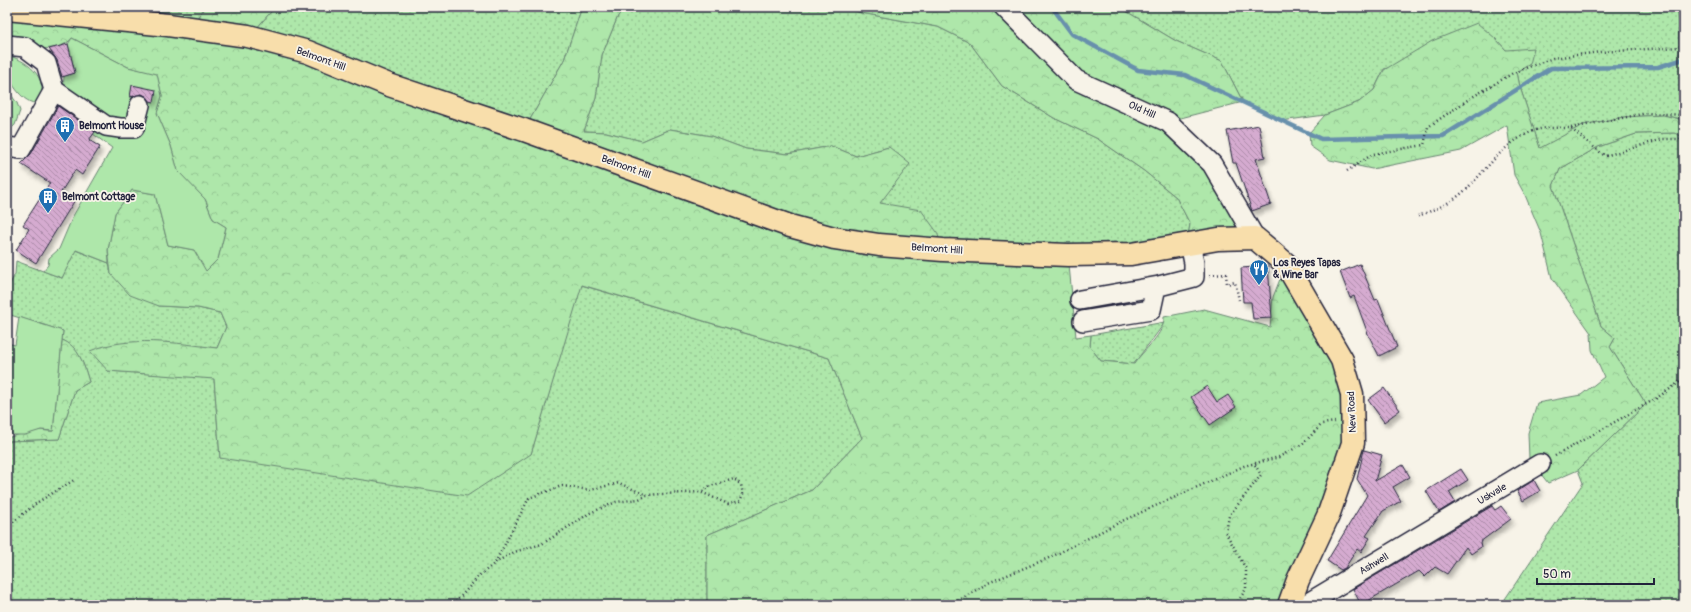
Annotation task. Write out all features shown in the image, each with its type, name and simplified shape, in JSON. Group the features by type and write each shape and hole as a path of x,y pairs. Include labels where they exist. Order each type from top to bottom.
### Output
{"main road":[{"name":"Belmont Hill","path":"7,9 168,25 248,36 300,50 389,85 524,130 790,226 834,238 879,245 943,250 1068,255 1131,254 1218,239 1254,238"},
{"name":"New Road","path":"1254,238 1286,264 1342,360 1352,394 1353,443 1328,516 1298,580 1289,605"}],"street":[{"name":"Old Hill","path":"1004,7 1076,80 1168,122 1212,164 1254,238"},
{"path":"7,45 25,47 46,63 54,90 106,126 134,128 140,105"},
{"path":"7,147 20,149 54,90"},
{"path":"1080,300 1156,287 1194,277 1194,263 1190,243"},
{"path":"1083,321 1151,310 1156,287"},
{"name":"Uskvale","path":"1443,523 1540,464"},
{"name":"Ashwell","path":"1305,605 1443,523"}],"path":[{"path":"1347,171 1373,154 1424,145 1428,127 1469,98 1513,73 1553,58 1679,46 1684,44"},
{"path":"1418,216 1440,208 1461,193 1498,154 1518,138 1538,130 1570,128 1647,113 1684,116"},
{"path":"1570,128 1605,156 1664,139 1684,139"},
{"path":"1194,277 1226,274 1227,284 1235,282 1239,300"},
{"path":"1540,464 1596,434 1657,398 1684,379"},
{"path":"951,605 988,583 1051,557 1122,521 1244,466 1279,457 1304,444 1322,424 1353,418"},
{"path":"1238,605 1237,603 1246,588 1246,569 1226,532 1229,516 1262,475 1254,463"},
{"path":"453,605 480,575 495,563 514,552 542,544 590,513 616,502 639,498 646,495 702,492 728,504 740,501 744,494 742,484 734,479 710,486 702,492"},
{"path":"7,527 38,502 74,480"},
{"path":"495,563 528,498 562,486 590,490 619,483 646,495"}],"green space":[{"path":"68,7 205,7 195,21"},
{"path":"205,7 275,7 255,30 195,21"},
{"path":"275,7 582,7 564,60 524,130 255,30"},
{"path":"582,7 626,7 618,16 602,55 596,98 584,131 606,132 642,141 670,129 711,136 746,149 788,154 831,146 856,156 889,147 910,164 880,203 921,210 937,232 943,250 1068,255 1076,337 1091,335 1090,347 1101,361 1134,364 1161,330 1164,317 1204,309 1270,327 1273,297 1286,264 1325,329 1353,443 1289,605 707,605 707,535 812,490 862,438 829,358 582,285 531,454 467,496 220,458 214,379 108,371 90,351 120,343 136,342 169,343 217,348 226,327 220,313 198,308 159,306 130,295 111,274 108,250 115,213 132,190 155,194 168,245 194,250 218,259 226,227 213,219 205,199 178,172 171,146 157,113 162,96 157,75 128,67 72,38 59,47 42,49 7,45 7,19 246,44 524,130 564,60"},
{"path":"626,7 844,7 861,13 938,27 970,43 1002,86 1054,118 1098,139 1144,171 1176,197 1190,224 1187,243 943,250 880,203 889,147 856,156 831,146 788,154 746,149 711,136 670,129 642,141 606,132 584,131 596,98 602,55 618,16"},
{"path":"844,7 1119,7 1176,41 1222,61 1243,102 1169,121 1212,164 1255,238 1187,243 1190,224 1176,197 1144,171 1098,139 1054,118 1002,86 970,43 938,27 861,13"},
{"path":"1119,7 1678,7 1680,60 1684,59 1684,120 1663,115 1624,117 1583,125 1540,149 1520,87 1517,72 1530,64 1506,50 1495,38 1384,69 1374,90 1359,102 1325,115 1281,121 1243,102 1222,61 1176,41"},
{"path":"1678,7 1684,7 1684,59 1680,60"},
{"path":"1477,23 1495,38 1506,50 1534,48 1530,64 1517,72 1520,87 1540,148 1583,125 1624,117 1663,115 1684,120 1684,137 1674,133 1636,134 1598,147 1560,169 1553,186 1601,326 1615,338 1610,347 1646,404 1578,470 1548,483 1529,459 1528,433 1537,403 1581,395 1604,377 1592,350 1591,333 1552,278 1541,233 1525,195 1514,175 1507,125 1461,151 1372,169 1330,160 1310,146 1309,133 1325,115 1359,102 1374,90 1384,70 1432,41"},
{"path":"72,38 128,67 157,74 162,96 157,113 171,146 178,171 205,199 213,219 226,227 218,259 206,271 194,250 168,245 155,194 132,190 115,213 108,250 109,263 76,250 62,278 43,271 48,265 49,258 59,249 73,216 112,148 93,134 95,130 58,106 63,97 64,76 75,73 68,44"},
{"path":"9,56 24,62 31,68 40,80 42,88 38,103 33,103 23,97 14,86 8,75 7,57"},
{"path":"7,89 17,103 20,111 15,125 7,132"},
{"path":"1675,133 1684,137 1684,605 1501,605 1583,483 1578,470 1646,404 1610,347 1615,338 1601,326 1553,186 1560,169 1598,147 1636,134"},
{"path":"75,250 109,263 111,274 159,306 198,308 220,313 226,327 217,348 147,342 108,371 214,378 220,458 531,454 581,285 829,358 862,438 812,490 707,535 707,605 7,605 7,441 59,439 75,390 89,382 83,363 77,352 68,343 62,340 63,331 7,314 7,290 15,274 16,261 62,278"},
{"path":"19,317 63,331 53,431 41,430 25,435 12,435 10,427 7,427 7,343 15,345"},
{"path":"1165,322 1134,364 1101,361 1090,347 1091,335"},
{"path":"62,340 77,351 83,363 89,382 75,390 59,439 7,441 7,438 29,432 41,430 53,431"}],"building":[{"path":"68,44 75,73 62,77 57,60 49,49"},
{"path":"132,85 156,90 154,102 150,101 142,94 130,97"},
{"name":"Belmont House","path":"58,106 95,132 89,140 100,147 82,175 75,170 61,192 75,200 36,263 16,250 29,229 23,225 50,183 21,164 31,154"},
{"path":"1259,125 1265,157 1256,159 1271,204 1252,211 1236,163 1233,163 1227,131"},
{"path":"1360,264 1375,300 1378,299 1397,347 1379,356 1368,334 1354,296 1350,298 1340,272"},
{"path":"1268,266 1272,318 1253,319 1251,302 1243,302 1241,268"},
{"path":"1207,386 1217,402 1228,395 1236,407 1210,425 1191,397"},
{"path":"1384,388 1400,410 1384,422 1368,400"},
{"path":"1364,450 1382,455 1375,481 1403,465 1410,477 1393,487 1401,501 1383,511 1366,536 1370,538 1361,552 1357,549 1345,568 1341,570 1327,561 1367,495 1357,479"},
{"path":"1461,469 1468,480 1449,492 1455,502 1439,512 1426,491"},
{"path":"1534,480 1540,491 1523,501 1517,491"},
{"path":"1492,506 1495,510 1501,506 1511,519 1480,542 1481,547 1471,554 1466,547 1447,574 1435,567 1425,577 1419,571 1361,605 1353,589"}],"waterway":[{"path":"1052,7 1072,34 1138,70 1185,75 1321,139 1443,136 1551,68 1658,67 1684,59"}],"place":[{"name":"Belmont House","path":"65,143"},
{"name":"Belmont Cottage","path":"48,214"},
{"name":"Los Reyes Tapas & Wine Bar","path":"1259,286"}]}
